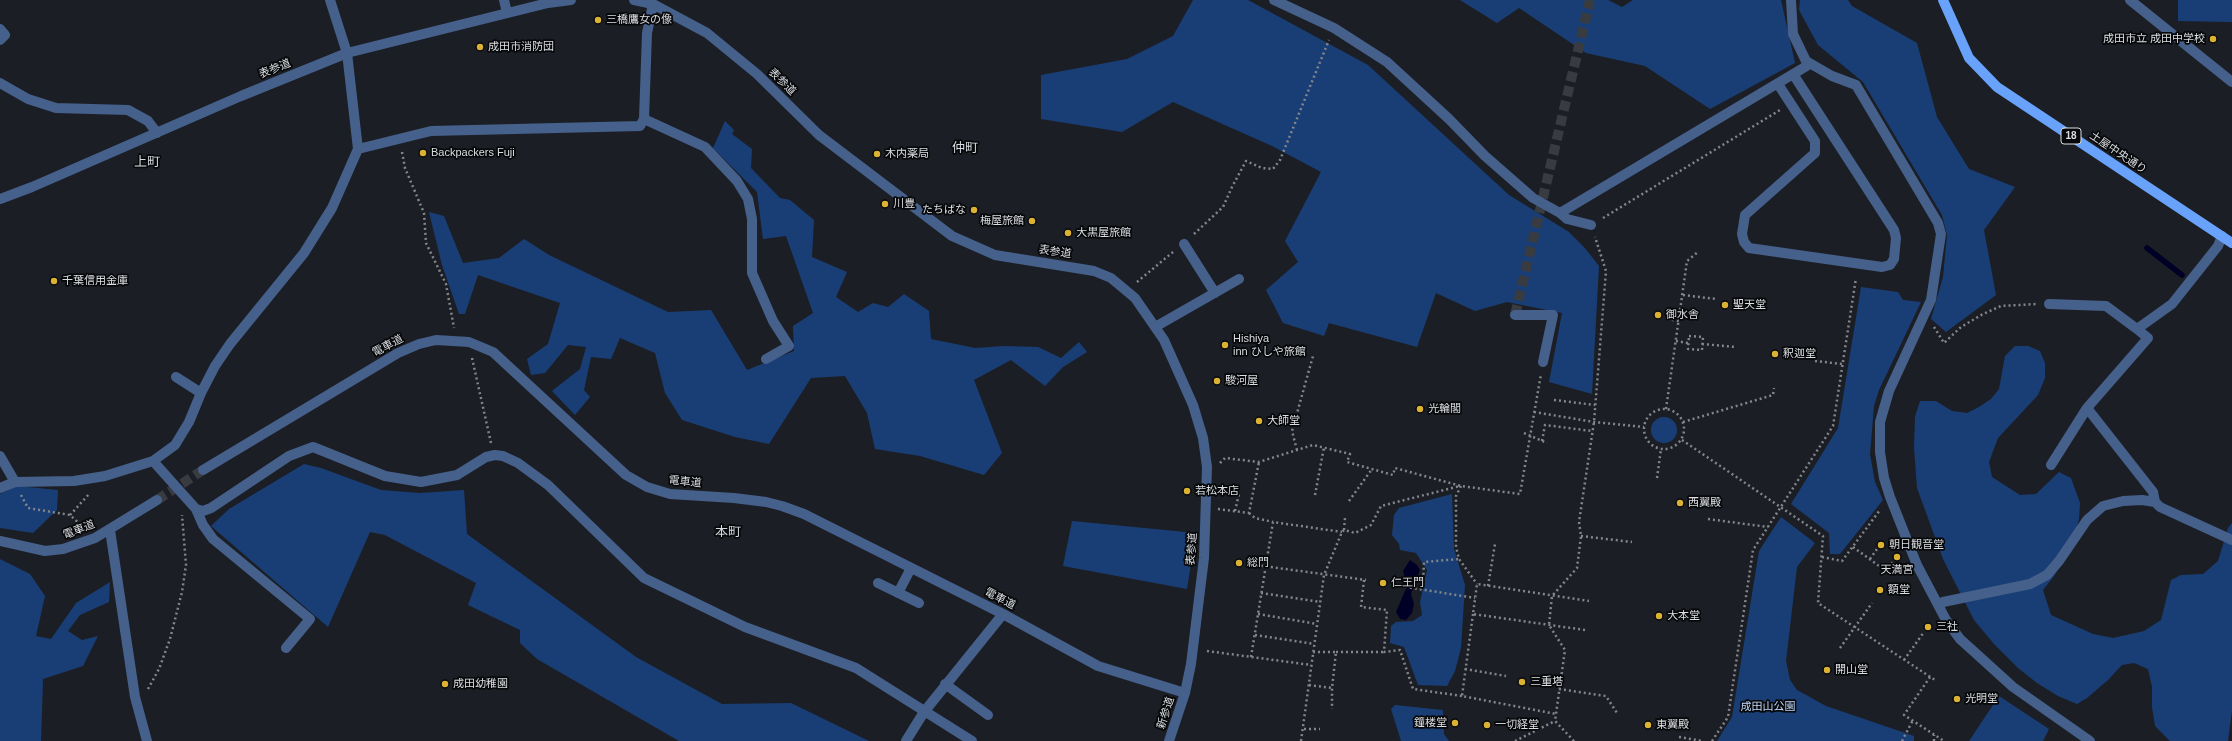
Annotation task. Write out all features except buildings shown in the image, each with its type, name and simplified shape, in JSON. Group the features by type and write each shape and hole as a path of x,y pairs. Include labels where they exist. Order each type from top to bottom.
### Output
{"main road":[{"name":"土屋中央通り","path":"1943,0 1969,58 1997,87 2232,243"}],"street":[{"path":"0,488 15,482 74,481 105,476 153,461 175,445 189,422 201,393 230,344 304,254 332,208 358,149 347,53 330,0"},
{"path":"504,0 507,13"},
{"name":"表参道","path":"0,199 241,96 347,53 548,2 565,0"},
{"name":"表参道","path":"634,0 653,4 707,33 757,74 819,135 952,236 995,254 1094,272 1111,278 1126,289 1164,340 1193,405 1203,438 1207,467 1204,558 1193,650 1185,693"},
{"path":"1274,0 1334,28 1387,62 1449,119 1485,156 1533,198 1560,213 1567,219 1591,225"},
{"path":"1791,0 1793,34 1806,61 1856,85 1938,223 1941,234 1931,300 1889,391 1880,422 1880,452 1884,478 1917,565 1939,606 1960,639 1977,656 2014,687 2090,741"},
{"path":"2131,1 2232,82"},
{"path":"358,149 432,131 640,126 644,119 647,33 653,4"},
{"path":"0,29 5,35 0,40"},
{"path":"1560,213 1810,64"},
{"path":"1778,84 1815,141 1815,153 1745,215 1742,234 1744,242 1749,248 1882,267 1890,265 1894,259 1896,238 1894,230 1793,74"},
{"path":"0,83 28,99 56,108 128,110 148,121 157,133"},
{"path":"644,119 704,147 737,181 748,199 752,219 752,273 773,322 789,346 766,359"},
{"path":"2137,329 2172,304 2218,246 2222,236"},
{"path":"1184,244 1215,293"},
{"path":"1155,327 1239,279"},
{"path":"2049,304 2106,306 2148,338 2087,408 2051,465"},
{"path":"1515,315 1553,315 1543,362"},
{"name":"電車道","path":"203,470 398,353 419,344 436,340 469,342 493,352 626,475 647,487 670,494 734,498 766,502 804,514 1003,614 1098,666 1185,693"},
{"path":"176,377 201,393"},
{"path":"2087,408 2153,492 2158,504"},
{"path":"196,509 203,511 211,508 289,456 313,447 385,476 421,482 457,475 495,455 518,463 548,485 644,578 745,627 856,668 972,741"},
{"path":"0,456 15,482"},
{"path":"153,461 196,509 203,526 213,539 310,619 286,648"},
{"name":"電車道","path":"0,542 45,551 63,549 94,538 110,530 157,500"},
{"path":"1939,606 1943,602 2030,584 2047,575 2059,561 2087,520 2103,506 2124,501 2142,500 2158,504 2232,540"},
{"path":"110,530 137,706 147,741"},
{"path":"898,593 911,568"},
{"path":"878,583 919,603"},
{"path":"906,741 924,712 1003,614"},
{"path":"946,684 988,715"},
{"name":"新参道","path":"1169,741 1185,693"}],"path":[{"path":"1126,289 1184,244 1223,207 1246,161 1262,168 1273,169 1280,160 1334,28"},
{"path":"1607,215 1776,113"},
{"path":"400,138 405,168 424,213 426,243 446,284 454,330 471,332 466,355 472,356 495,455"},
{"path":"1574,741 1555,721 1565,650 1549,625 1552,596 1577,568 1581,536 1579,522 1594,422 1606,271 1591,225"},
{"path":"1666,409 1687,262 1698,252"},
{"path":"1712,741 1728,717 1753,550 1833,426 1859,264"},
{"path":"1683,295 1716,299"},
{"path":"1933,326 1944,343 1961,327 1983,314 2001,306 2049,304"},
{"path":"1667,319 1679,321"},
{"path":"1689,336 1703,338 1702,350 1688,349 1688,343 1689,336"},
{"path":"1676,342 1688,343"},
{"path":"1702,344 1736,348"},
{"path":"1297,450 1292,431 1313,356"},
{"path":"1815,361 1842,364"},
{"path":"1207,467 1215,467 1226,458 1259,462 1313,445 1350,454 1348,462 1393,475 1395,468 1461,486 1520,494 1543,362"},
{"path":"1683,422 1773,394 1774,388"},
{"path":"1554,400 1595,405"},
{"path":"1666,409 1677,413 1683,422 1685,430 1682,440 1670,449 1661,449 1650,443 1645,436 1644,427 1652,413 1666,409"},
{"path":"1534,412 1594,422 1644,427"},
{"path":"1542,441 1545,425 1592,431"},
{"path":"1524,432 1547,443"},
{"path":"1682,440 1823,536 1818,602 1935,680"},
{"path":"1315,494 1324,447"},
{"path":"1657,478 1661,449"},
{"path":"1250,513 1259,462"},
{"path":"1349,501 1372,470"},
{"path":"70,515 105,476"},
{"path":"15,482 28,508 70,515 94,538"},
{"path":"1206,509 1250,513 1255,518 1273,522 1355,533 1371,525 1381,506 1461,486"},
{"path":"1461,486 1456,496 1456,547 1459,559 1477,584 1462,696"},
{"path":"137,706 159,669 170,639 182,592 186,566 181,492"},
{"path":"1235,511 1239,494"},
{"path":"1822,558 1842,561 1890,497"},
{"path":"1301,741 1304,729 1324,575 1343,531 1345,518"},
{"path":"1708,519 1768,527"},
{"path":"1251,658 1273,522"},
{"path":"1581,536 1632,542"},
{"path":"1488,586 1495,544"},
{"path":"1853,547 1886,570 1894,561"},
{"path":"1870,559 1877,549"},
{"path":"1418,589 1423,583 1424,562 1459,559"},
{"path":"1256,566 1365,580 1361,607 1387,610 1384,652"},
{"path":"1477,584 1589,601"},
{"path":"1402,586 1475,598"},
{"path":"1262,593 1320,602"},
{"path":"1840,648 1872,603"},
{"path":"1258,614 1317,624"},
{"path":"1473,614 1585,630"},
{"path":"1904,660 1924,632"},
{"path":"1255,635 1314,644"},
{"path":"1193,650 1312,665"},
{"path":"1313,652 1384,652 1400,650 1413,689 1462,696 1556,714"},
{"path":"1332,709 1332,688 1336,652"},
{"path":"1466,669 1506,676"},
{"path":"1930,677 1904,715 1944,741"},
{"path":"1309,684 1332,688"},
{"path":"1560,689 1606,696 1617,714"},
{"path":"1903,741 1912,720"},
{"path":"1515,741 1555,721"},
{"path":"1304,729 1320,729"},
{"path":"1934,735 1934,741"},
{"path":"1679,737 1703,741"}],"green space":[{"path":"1193,0 1248,0 1368,65 1509,195 1569,232 1584,247 1599,266 1592,394 1549,382 1562,313 1507,302 1475,311 1436,293 1417,347 1329,323 1324,336 1283,323 1266,290 1298,262 1285,241 1321,172 1272,146 1173,102 1122,132 1041,119 1041,75 1127,59 1173,36"},
{"path":"1460,0 1608,0 1622,7 1633,0 1781,0 1795,63 1710,109 1645,66 1586,53 1519,8 1497,23"},
{"path":"1800,0 1848,0 1852,6 1917,43 1937,117 1969,169 2015,187 1984,230 1996,295 1946,332 1931,319 1943,277 1947,235 1942,215 1863,82 1818,45 1799,10"},
{"path":"2178,0 2232,0 2232,22 2178,21"},
{"path":"725,121 734,130 732,134 752,149 751,168 780,198 790,200 814,220 812,257 847,272 836,297 858,312 873,303 888,307 904,294 929,311 931,339 975,348 1004,346 1038,347 1061,358 1079,342 1087,352 1063,367 1045,386 1011,360 974,380 1002,453 984,475 920,456 875,449 867,413 845,376 811,378 769,444 735,437 682,420 665,393 655,353 620,338 611,359 591,357 584,390 590,397 575,415 552,391 580,369 586,347 568,345 545,373 531,375 527,359 548,344 560,303 478,275 465,314 459,314 442,265 429,212 444,216 463,263 499,258 524,239 549,255 668,312 711,310 747,370 794,351 793,326 813,313 786,236 763,239 757,192 713,148"},
{"path":"1861,287 1898,292 1903,300 1921,302 1879,390 1874,406 1870,454 1875,482 1883,500 1840,554 1830,554 1829,533 1791,504 1838,428"},
{"path":"2015,346 2028,346 2040,351 2045,363 2045,378 2038,395 1998,438 1989,462 1992,477 2020,495 2036,494 2059,472 2071,478 2080,503 2079,519 2072,547 2054,576 2043,590 2051,615 2093,634 2113,638 2144,631 2161,620 2171,580 2181,575 2203,574 2218,561 2228,528 2232,523 2232,710 2228,741 2170,741 2155,726 2152,707 2152,687 2148,669 2134,663 2122,665 2108,680 2087,698 2077,704 2058,696 2037,683 2018,668 1994,644 1974,620 1943,559 1917,488 1914,448 1915,417 1920,401 1936,401 1952,411 1967,413 1991,399 1999,389 2005,356"},
{"path":"1664,417 1674,420 1677,430 1674,440 1664,443 1654,440 1651,430 1654,420"},
{"path":"304,464 321,468 381,490 420,493 464,490 467,534 636,657 722,704 791,703 869,741 679,741 537,659 520,643 520,630 468,605 476,583 385,535 370,532 328,627 211,526 229,509"},
{"path":"17,486 58,490 57,510 33,533 0,528 0,494"},
{"path":"1452,494 1454,549 1465,585 1461,648 1455,671 1447,686 1418,685 1404,647 1390,643 1391,626 1396,622 1413,621 1422,615 1420,602 1427,570 1416,553 1400,550 1399,544 1392,535 1394,515 1399,508"},
{"name":"成田山公園","path":"1781,517 1815,543 1797,567 1786,661 1790,680 1797,690 1826,706 1914,736 1914,741 1717,741 1732,717 1759,551"},
{"path":"1072,521 1196,533 1187,589 1063,566"},
{"path":"0,559 30,574 45,596 36,636 51,639 76,603 110,582 109,602 80,615 68,631 82,640 98,636 83,666 43,679 41,741 0,741"},
{"path":"1999,696 2049,729 2043,741 1969,741"},
{"path":"1395,705 1443,710 1444,734 1449,741 1401,741 1391,709"}],"shaded area":[{"path":"1410,560 1417,565 1420,570 1411,594 1414,604 1412,613 1406,620 1400,619 1396,612 1407,586 1403,571"}],"waterway":[{"path":"2147,248 2182,275"}],"tunnel":[{"path":"1515,315 1590,0"},
{"path":"157,500 203,470"}],"place":[{"name":"三橋鷹女の像","path":"598,20"},
{"name":"成田市立 成田中学校","path":"2213,39"},
{"name":"成田市消防団","path":"480,47"},
{"name":"Backpackers Fuji","path":"423,153"},
{"name":"木内薬局","path":"877,154"},
{"name":"川豊","path":"885,204"},
{"name":"たちばな","path":"974,210"},
{"name":"梅屋旅館","path":"1032,221"},
{"name":"大黒屋旅館","path":"1068,233"},
{"name":"千葉信用金庫","path":"54,281"},
{"name":"聖天堂","path":"1725,305"},
{"name":"御水舎","path":"1658,315"},
{"name":"Hishiya inn ひしや旅館","path":"1225,345"},
{"name":"釈迦堂","path":"1775,354"},
{"name":"駿河屋","path":"1217,381"},
{"name":"光輪閣","path":"1420,409"},
{"name":"大師堂","path":"1259,421"},
{"name":"若松本店","path":"1187,491"},
{"name":"西翼殿","path":"1680,503"},
{"name":"朝日観音堂","path":"1881,545"},
{"name":"天満宮","path":"1897,557"},
{"name":"総門","path":"1239,563"},
{"name":"仁王門","path":"1383,583"},
{"name":"額堂","path":"1880,590"},
{"name":"大本堂","path":"1659,616"},
{"name":"三社","path":"1928,627"},
{"name":"開山堂","path":"1827,670"},
{"name":"三重塔","path":"1522,682"},
{"name":"成田幼稚園","path":"445,684"},
{"name":"光明堂","path":"1957,699"},
{"name":"鐘楼堂","path":"1455,723"},
{"name":"一切経堂","path":"1487,725"},
{"name":"東翼殿","path":"1648,725"}],"district":[{"name":"仲町","path":"965,148"},
{"name":"上町","path":"147,162"},
{"name":"本町","path":"728,532"}]}
